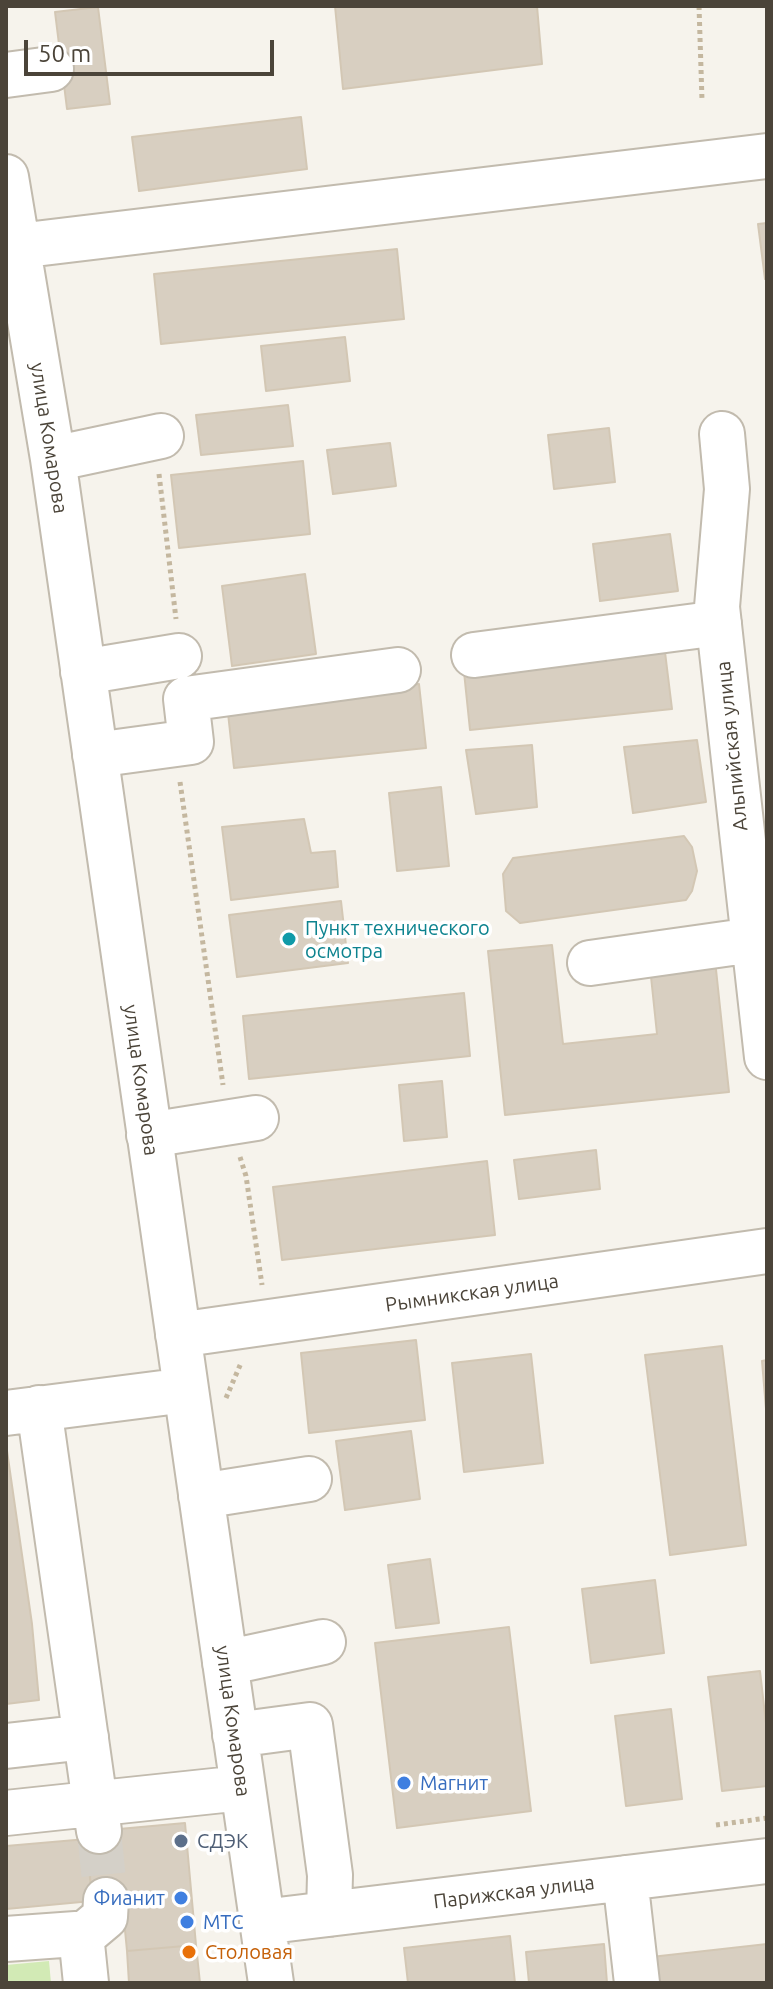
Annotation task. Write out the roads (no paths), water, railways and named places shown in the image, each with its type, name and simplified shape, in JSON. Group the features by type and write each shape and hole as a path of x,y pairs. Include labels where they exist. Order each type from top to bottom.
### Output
{"street":[{"path":"6,75 51,69"},
{"path":"18,246 767,156"},
{"name":"улица Комарова","path":"6,177 18,246 19,331 53,459 271,1983"},
{"name":"Альпийская улица","path":"722,434 727,489 719,623 767,1057"},
{"path":"53,459 107,445 158,438"},
{"path":"474,655 719,623"},
{"path":"83,672 179,656"},
{"path":"95,755 191,742 186,699 398,670"},
{"path":"590,963 753,940"},
{"path":"149,1135 256,1118"},
{"name":"Рымникская улица","path":"178,1335 767,1251"},
{"path":"97,1817 86,1737 23,1410 186,1390"},
{"path":"201,1496 309,1479"},
{"path":"225,1663 323,1642"},
{"path":"235,1735 310,1725 330,1875 329,1914"},
{"path":"6,1746 86,1737"},
{"path":"6,1813 97,1817 242,1788"},
{"name":"Парижская улица","path":"262,1922 767,1861"},
{"path":"625,1878 637,1983"},
{"path":"80,1938 105,1917 106,1900"},
{"path":"6,1939 70,1933 80,1938"},
{"path":"80,1938 86,1983"}],"tunnel":[{"path":"99,1831 106,1900"}],"place":[{"name":"Пункт технического осмотра","path":"289,939"},
{"name":"Магнит","path":"404,1783"},
{"name":"СДЭК","path":"181,1841"},
{"name":"Фианит","path":"181,1898"},
{"name":"МТС","path":"187,1922"},
{"name":"Столовая","path":"189,1952"}]}
